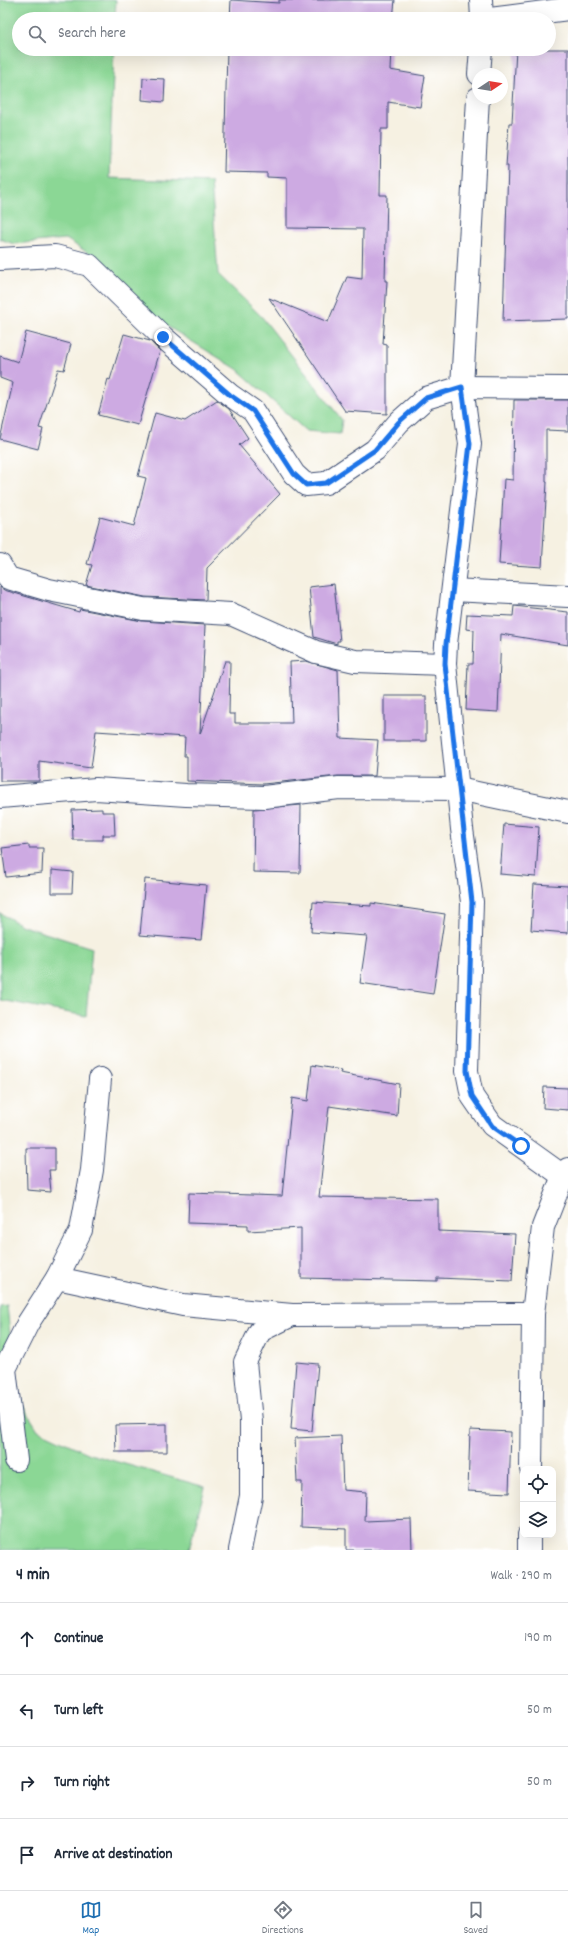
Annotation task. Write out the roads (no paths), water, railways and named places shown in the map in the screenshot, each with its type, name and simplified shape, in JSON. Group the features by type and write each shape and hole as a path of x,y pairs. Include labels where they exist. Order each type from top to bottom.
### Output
{"street":[{"path":"481,0 482,12"},
{"path":"545,12 568,9"},
{"path":"479,68 480,56"},
{"path":"478,104 462,387 470,444 445,664 472,902 467,1071 472,1096 492,1126 566,1172 543,1227 533,1314 530,1466"},
{"path":"0,259 55,256 89,265 163,337 230,395 253,411 294,474 306,485 326,483 375,450 399,422 426,398 462,387 568,388"},
{"path":"0,565 8,578 49,590 143,609 231,614 316,652 354,661 445,664"},
{"path":"453,590 568,596"},
{"path":"0,797 96,789 186,795 264,797 339,788 458,789 568,812"},
{"path":"16,1460 5,1369 28,1323 57,1278 81,1230 92,1170 100,1079"},
{"path":"57,1278 183,1305 292,1315 533,1314"},
{"path":"240,1550 251,1496 251,1421 245,1362 260,1331 292,1315"},
{"path":"529,1538 529,1550"}]}
